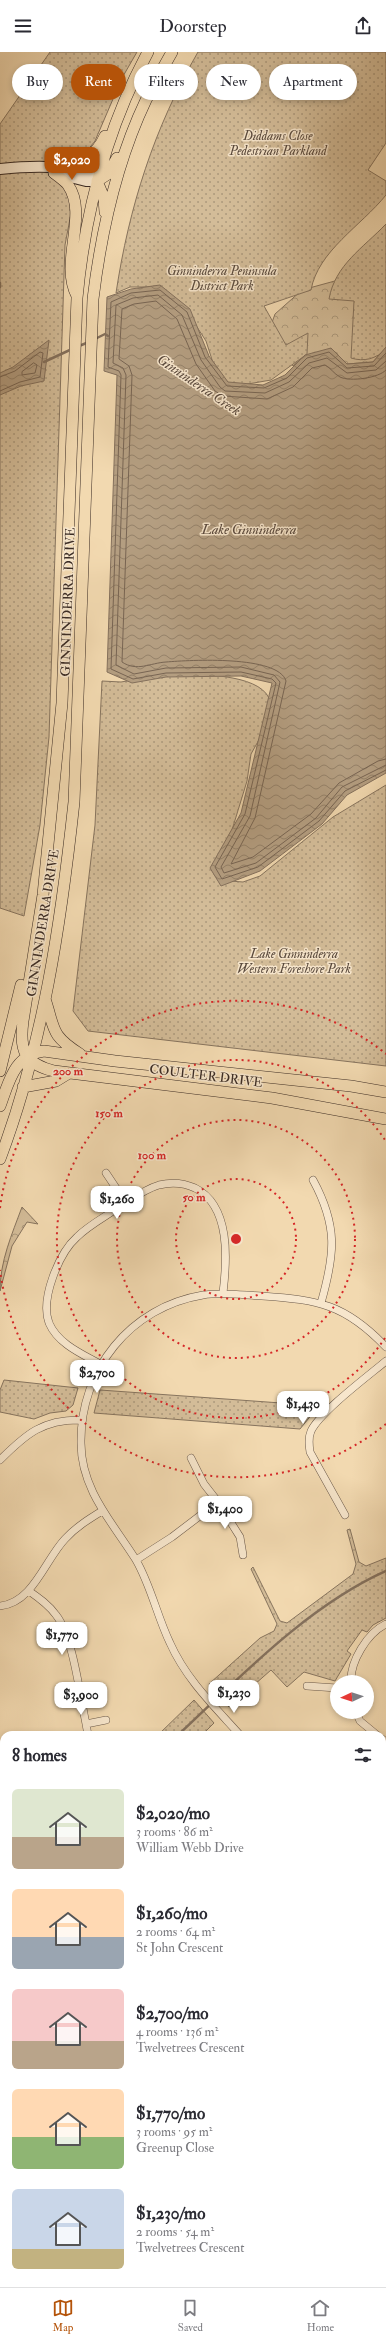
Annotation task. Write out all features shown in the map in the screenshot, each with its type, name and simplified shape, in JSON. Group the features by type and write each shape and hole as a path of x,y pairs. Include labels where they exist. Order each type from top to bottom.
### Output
{"main road":[{"name":"GINNINDERRA DRIVE","path":"0,1071 18,1003 45,859 55,795 62,703 77,297 86,228 97,180 129,89 148,52"},
{"name":"GINNINDERRA DRIVE","path":"165,64 172,52"},
{"path":"3,168 48,169 81,162 100,147 114,114 129,89"},
{"path":"48,169 86,181 103,178 113,169 141,100"},
{"name":"GINNINDERRA DRIVE","path":"0,1159 23,1087 28,1055 45,999 63,897 74,802 93,299 99,251 104,241 120,170 146,100"},
{"path":"48,169 68,185 77,213 72,242 71,284 77,297"},
{"path":"97,180 104,198 105,211 99,240 99,251"},
{"name":"GINNINDERRA DRIVE","path":"28,1055 22,1028 43,895 45,859"},
{"path":"45,999 55,1033 67,1046 84,1056"},
{"name":"COULTER DRIVE","path":"386,1092 351,1086 44,1051 28,1055 39,1067 69,1073 272,1098 386,1118"},
{"path":"0,1106 13,1072 28,1055"},
{"path":"23,1087 35,1083 56,1081 69,1073"}],"street":[{"path":"106,1173 126,1203"},
{"path":"313,1180 324,1202 333,1248 332,1264 321,1303"},
{"path":"100,1364 60,1338 49,1323 46,1299 64,1254 72,1242 88,1227 146,1190 171,1183 190,1186 205,1195 212,1204 224,1235 225,1263 223,1293"},
{"path":"236,1731 212,1704 180,1663 169,1642 146,1581 136,1560 102,1511 89,1484 82,1461 82,1420 90,1385 100,1364 128,1330 158,1310 185,1298 223,1293 299,1299 321,1303 348,1314 363,1324 386,1347"},
{"path":"345,1515 310,1452 308,1442 310,1432 319,1419 386,1361"},
{"path":"0,1460 29,1433 41,1426 54,1422 82,1420"},
{"path":"191,1458 204,1484 218,1502 240,1537 243,1555"},
{"path":"136,1560 172,1537 218,1502"},
{"path":"0,1606 16,1601 29,1590 64,1539 102,1511"},
{"path":"29,1590 46,1603 57,1615 67,1635 87,1731"},
{"path":"351,1675 353,1662 374,1633 386,1624"},
{"path":"307,1686 330,1688"},
{"path":"359,1719 372,1731"},
{"path":"86,1724 106,1720"}],"green space":[{"path":"50,52 137,52 126,71 126,64 71,64 71,100 113,100 95,141 86,152 74,157 67,193 72,208 65,245 49,737 40,825 24,916 0,908 0,124 17,100 63,100 63,64 42,64"},
{"path":"198,52 386,52 386,143 368,170 386,181 386,195 331,251 315,276 311,290 264,306 286,345 308,333 307,354 271,380 242,385 229,383 215,369 206,341 195,324 152,287 130,287 116,293 121,261 136,199 145,169 168,110 173,100 198,100 198,64 191,64"},
{"path":"386,224 386,347 373,362 347,364 305,355 293,366 269,331 275,314 302,290 353,276 374,260 382,228"},
{"path":"386,224 386,349 370,359 361,360 351,358 354,301 329,299 332,287 337,276 351,258"},
{"name":"Lake Ginninderra Western Foreshore Park","path":"174,673 211,675 240,680 252,684 262,690 269,698 265,729 251,754 247,781 232,830 222,852 230,881 243,882 260,876 333,817 386,785 386,1066 88,1031 73,1011 95,825 102,681 121,682"},
{"path":"22,1207 38,1224 27,1222 12,1246 0,1291 4,1258"},
{"path":"4,1380 78,1388 73,1405 66,1411 50,1413 34,1419 0,1412 0,1390"},
{"path":"100,1390 281,1403 313,1413 300,1429 94,1413"},
{"path":"350,1529 359,1562 366,1566 386,1558 386,1618 373,1625 367,1632 362,1630 347,1651 351,1654 339,1675 330,1675 330,1680 304,1672 287,1687 271,1670 229,1707 209,1684 260,1638 274,1631 277,1624 251,1569 253,1567 280,1621 287,1623 353,1574 356,1564 347,1530"},
{"path":"194,1700 214,1723 206,1731 162,1731"}],"water":[{"name":"Lake Ginninderra","path":"160,285 190,309 209,356 228,382 263,385 285,375 305,355 331,348 347,364 373,362 386,347 386,773 347,795 322,824 260,871 221,886 210,868 241,813 272,683 241,676 166,677 132,683 107,672 117,375 104,371 107,297 131,289"},
{"path":"49,340 44,381 21,386 0,395 0,373 13,367"}],"waterway":[{"name":"Ginninderra Creek","path":"95,339 105,334 108,336"},
{"name":"Ginninderra Creek","path":"79,346 89,342"},
{"name":"Ginninderra Creek","path":"44,362 72,349"},
{"path":"182,1731 250,1667 302,1623 329,1603 386,1571"}],"park label":[{"name":"Diddams Close Pedestrian Parkland","path":"278,144"},
{"name":"Ginninderra Peninsula District Park","path":"222,278"}]}
